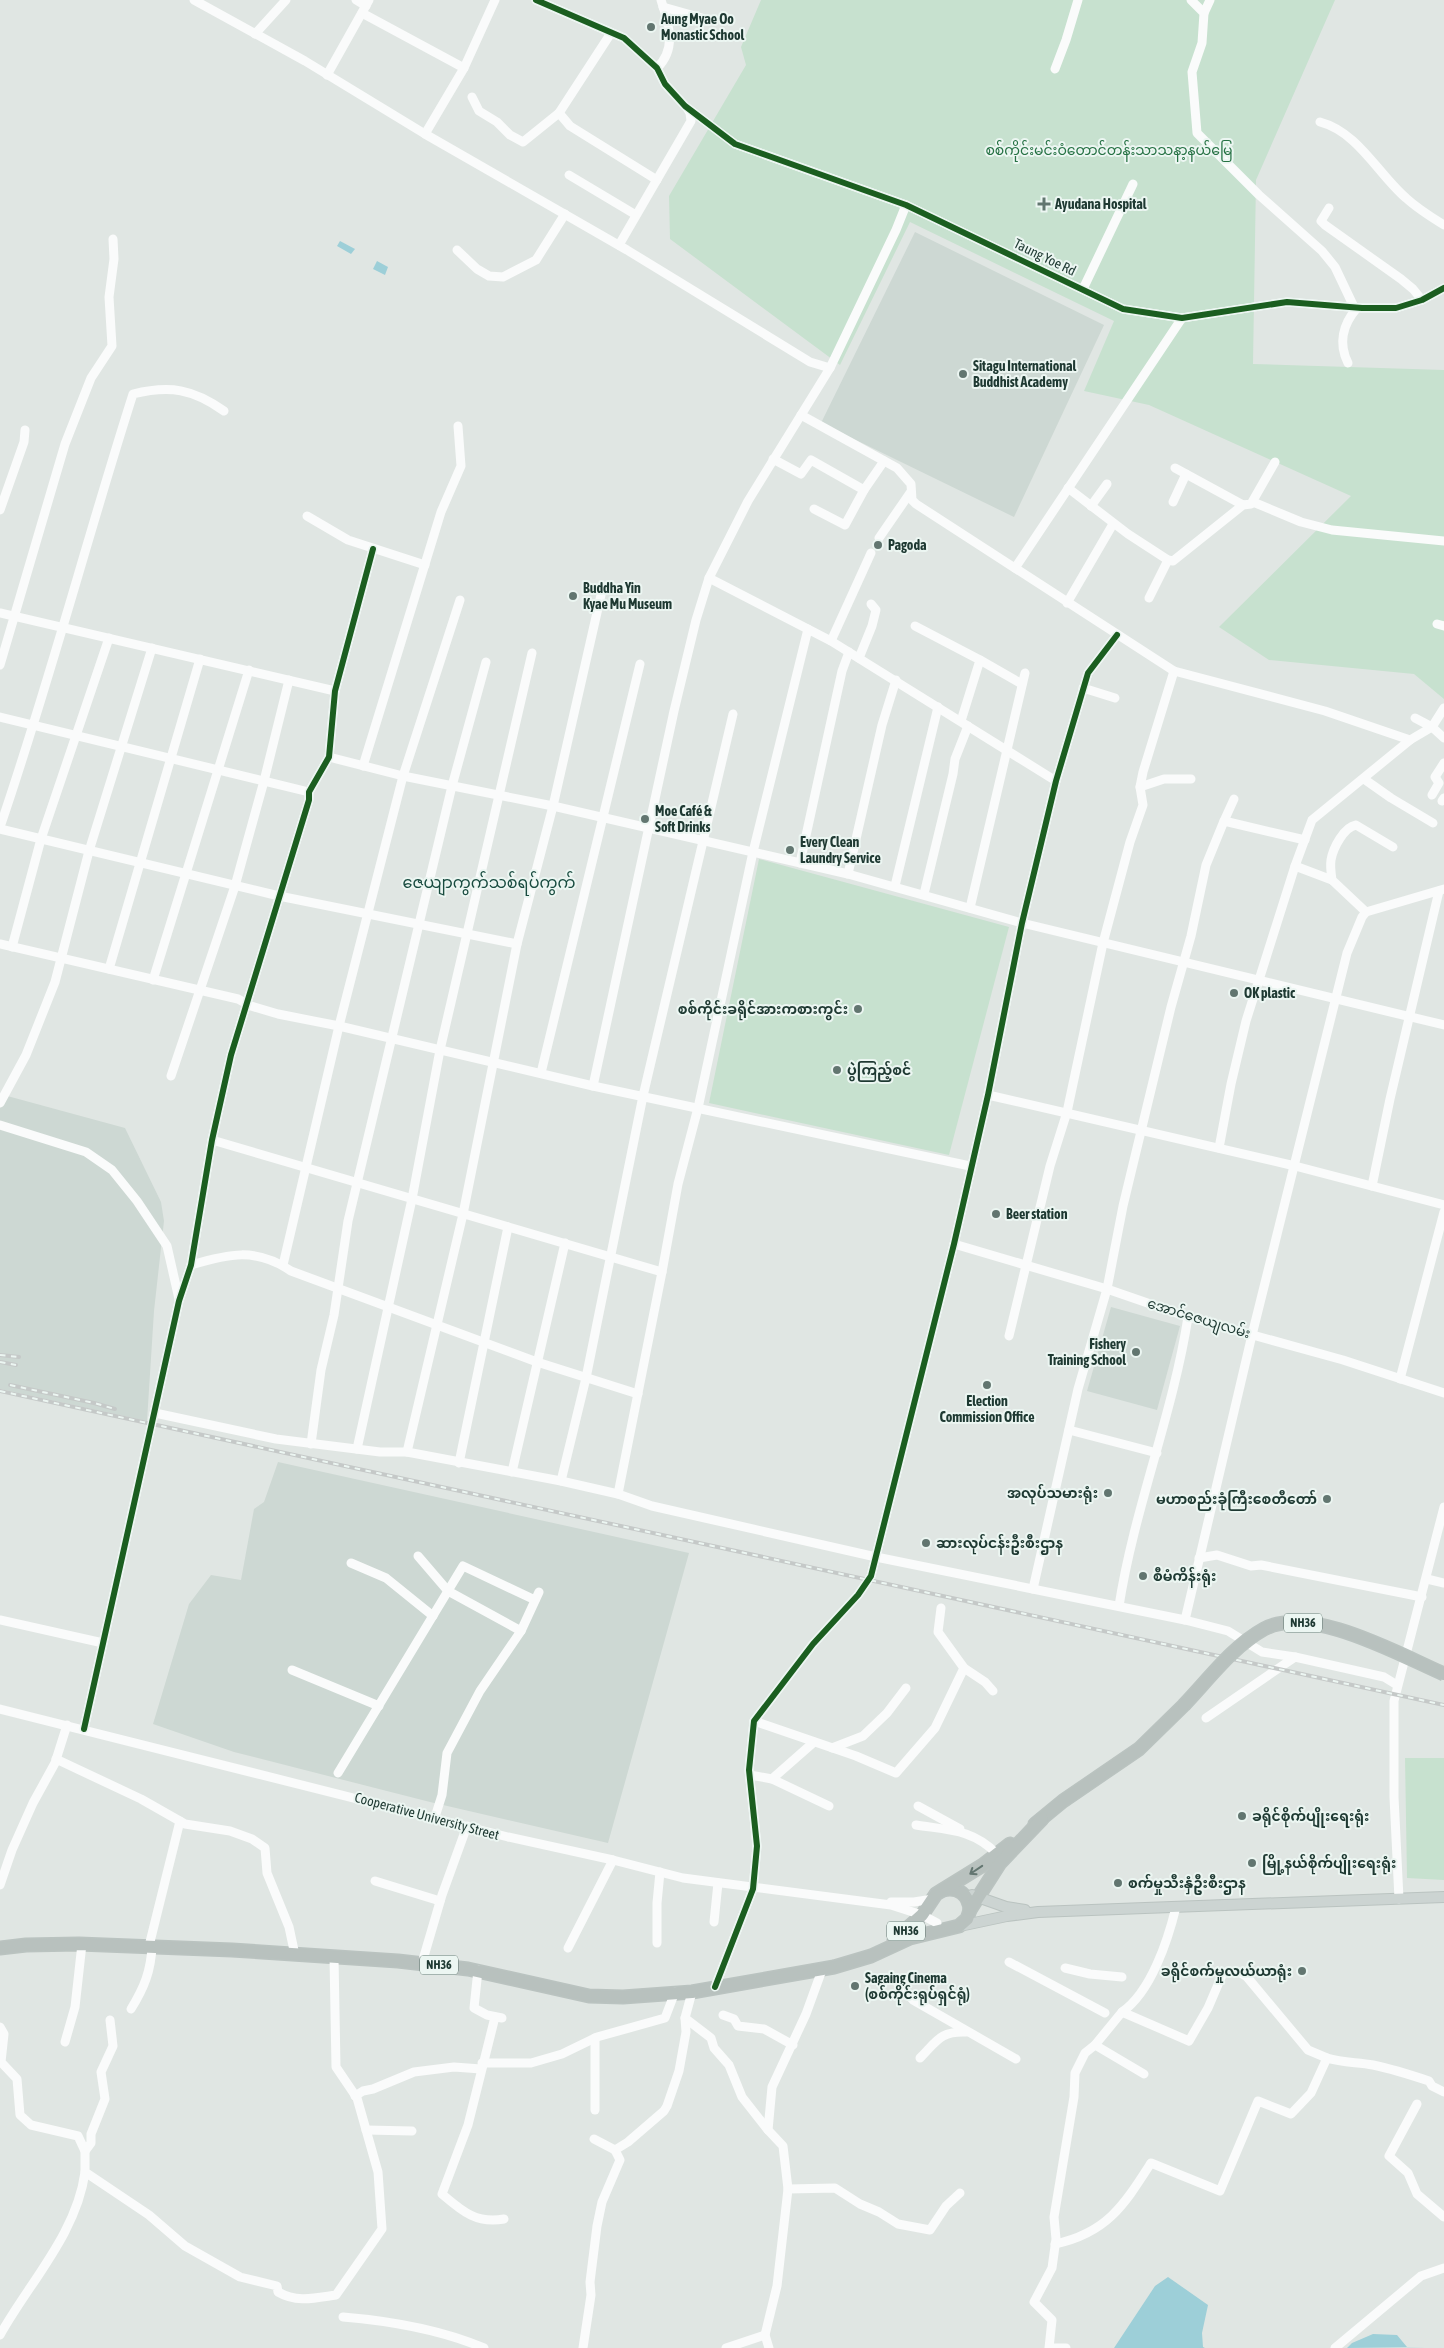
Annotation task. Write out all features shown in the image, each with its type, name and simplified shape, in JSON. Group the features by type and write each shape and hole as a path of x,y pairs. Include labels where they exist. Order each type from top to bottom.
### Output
{"highway":[{"name":"NH36","path":"871,1956 899,1937 922,1915 937,1895 997,1854 1063,1801 1139,1749 1247,1642 1265,1629 1289,1622 1313,1623 1341,1630 1444,1674"},
{"name":"NH36","path":"0,1948 26,1945 82,1944 295,1954 422,1963 478,1970 589,1996 623,1997 692,1992 822,1970 871,1956 910,1938 954,1927 967,1919 970,1910 1000,1863 1042,1819"},
{"path":"937,1895 950,1888 960,1891 968,1899 970,1910"},
{"name":"NH36","path":"937,1895 930,1909 937,1923 954,1927"}],"main road":[{"path":"960,1891 1006,1907 1038,1912"},
{"path":"954,1927 1007,1916 1038,1912 1444,1897"}],"street":[{"path":"194,0 256,34 425,134 619,245 810,362 830,368"},
{"path":"256,34 286,0"},
{"path":"356,0 464,68"},
{"path":"425,134 464,68 495,0"},
{"path":"536,0 550,3 624,38 657,68 665,61 670,52 670,38 662,3"},
{"path":"1055,69 1078,0"},
{"path":"1191,0 1204,13"},
{"path":"1210,0 1204,13 1202,43 1192,72 1197,133 1259,195 1322,251 1334,267 1356,307 1343,333 1343,350 1348,363"},
{"path":"662,3 702,18"},
{"path":"327,75 365,6"},
{"path":"472,97 479,111 497,122 510,135 523,142 559,113 611,33"},
{"name":"Taung Yoe Rd","path":"657,68 665,84 685,106 739,145 906,205 1123,309 1182,318 1276,303 1396,308 1422,300 1444,288"},
{"path":"619,245 691,121 690,113 685,106"},
{"path":"559,113 570,126 657,180"},
{"path":"1320,122 1329,125 1350,140 1362,150 1406,198 1444,225"},
{"path":"681,136 706,123"},
{"path":"569,175 636,215"},
{"path":"1083,289 1133,184"},
{"path":"593,1086 690,647 709,578 730,535 773,459 830,368 896,230 906,205"},
{"path":"1330,208 1322,217 1325,225 1401,280 1422,300"},
{"path":"457,250 477,269 490,276 503,277 536,260 566,214"},
{"path":"0,666 65,444 91,378 112,346 109,306 114,259 113,239"},
{"path":"1014,568 1182,318"},
{"path":"224,411 207,399 174,388 154,388 133,394 35,725 0,828 279,896 517,944"},
{"path":"802,415 897,468 911,484 910,493 912,500 916,504 1174,671 1325,711 1410,740"},
{"path":"363,766 441,512 461,466 458,426"},
{"path":"0,510 24,442 25,430"},
{"path":"773,459 801,474 811,460 864,490"},
{"path":"814,509 845,525 864,490 884,461"},
{"path":"1068,488 1114,524 1168,560 1175,560 1242,506 1253,502 1275,462"},
{"path":"1175,468 1242,506"},
{"path":"1174,502 1186,474"},
{"path":"1091,506 1107,484"},
{"path":"879,538 910,493"},
{"path":"1253,502 1301,522 1332,530 1444,540"},
{"path":"307,516 348,540 425,565"},
{"path":"1067,603 1114,524"},
{"path":"84,1729 179,1302 191,1265 212,1140 231,1055 309,800 309,792 329,757 335,691 373,549"},
{"path":"831,641 871,553"},
{"path":"1149,598 1168,560"},
{"path":"709,578 831,641 1056,781"},
{"path":"407,1452 463,1214 517,944 553,806 600,595"},
{"path":"283,1266 339,1026 403,776 460,600"},
{"path":"859,658 872,626 876,610 871,604"},
{"path":"0,613 335,691"},
{"path":"915,626 1022,684"},
{"path":"618,1494 678,1184 698,1108 753,852 808,629"},
{"path":"715,1987 752,1889 757,1846 750,1774 754,1721 813,1644 870,1580 954,1244 970,1166 988,1095 1022,923 1056,781 1088,673 1117,635"},
{"path":"109,638 4,946 238,999 278,1014 339,1026 593,1086 970,1166"},
{"path":"0,1103 26,1055 55,982 89,851 152,648"},
{"path":"800,863 842,671 849,652"},
{"path":"358,1449 412,1199 440,1050 532,653"},
{"path":"109,969 200,659"},
{"path":"924,894 953,774 953,764 980,660"},
{"path":"312,1444 321,1370 338,1288 348,1221 452,786 486,662"},
{"path":"541,1073 601,818 640,664"},
{"path":"153,980 184,874 219,770 249,670"},
{"path":"1009,1336 1050,1166 1067,1112 1103,943 1130,842 1143,805 1140,787 1174,671"},
{"path":"970,908 1025,673"},
{"path":"171,1076 235,886 289,680"},
{"path":"848,874 882,725 896,680"},
{"path":"1083,688 1115,698"},
{"path":"895,886 938,707"},
{"path":"1218,1148 1230,1084 1258,982 1295,866 1312,820 1410,740 1432,727 1444,708"},
{"path":"561,1481 586,1378 643,1096 733,714"},
{"path":"0,717 309,792"},
{"path":"1416,718 1432,727 1444,738"},
{"path":"329,757 403,776 553,806 848,874 1022,923 1258,982 1444,1025"},
{"path":"1432,795 1439,783 1435,777 1444,763"},
{"path":"1140,787 1164,779 1191,779"},
{"path":"1364,779 1391,798 1433,822"},
{"path":"1033,1589 1078,1389 1107,1289 1123,1206 1184,962 1206,865 1234,799"},
{"path":"1224,821 1304,840"},
{"path":"1332,880 1331,861 1333,851 1341,837 1352,826 1360,826 1393,847"},
{"path":"1295,866 1332,880 1366,912"},
{"path":"1185,1620 1252,1335 1347,953 1362,917 1366,912 1442,890 1390,1099 1372,1186"},
{"path":"988,1095 1142,1129 1444,1205"},
{"path":"0,1125 86,1152 112,1170 137,1201 167,1246 175,1273 179,1302"},
{"path":"212,1140 306,1166 662,1272"},
{"path":"1400,1379 1444,1212"},
{"path":"459,1463 508,1227"},
{"path":"512,1472 564,1243"},
{"name":"အောင်ဇေယျလမ်း","path":"954,1244 1107,1289 1188,1317 1444,1393"},
{"path":"191,1265 218,1257 258,1254 291,1271 537,1362 638,1394"},
{"path":"1119,1606 1122,1584 1157,1453 1188,1317"},
{"path":"155,1413 276,1439 358,1449 407,1452 561,1481 618,1494 652,1506 876,1557 1185,1620 1237,1635 1262,1652 1295,1657 1384,1677 1397,1685"},
{"path":"1069,1430 1157,1453"},
{"path":"1399,1899 1394,1797 1394,1701 1427,1579 1444,1507"},
{"path":"1199,1558 1217,1555 1251,1566 1261,1565 1422,1597"},
{"path":"418,1556 448,1591 521,1631"},
{"path":"351,1563 386,1578 433,1616"},
{"path":"338,1773 463,1566 537,1596 521,1631 480,1691 447,1753 442,1795 435,1818"},
{"path":"1427,1579 1444,1583"},
{"path":"940,1608 938,1632 964,1668 985,1682 994,1691"},
{"path":"0,1620 103,1644"},
{"path":"1206,1718 1295,1657"},
{"path":"754,1721 832,1748 893,1773 899,1772 935,1728 964,1668"},
{"path":"292,1670 378,1706"},
{"path":"832,1748 863,1736 887,1713 906,1688"},
{"name":"Cooperative University Street","path":"0,1709 467,1826 660,1872 752,1889 891,1905 922,1915 937,1923"},
{"path":"0,1885 12,1850 33,1802 56,1759 67,1725"},
{"path":"772,1779 814,1742"},
{"path":"56,1759 141,1799 185,1824 230,1831 252,1838 264,1848 266,1873 289,1926 295,1954"},
{"path":"750,1774 772,1779 830,1806"},
{"path":"918,1806 986,1842 997,1854"},
{"path":"131,2009 147,1980 152,1964 151,1946 180,1821"},
{"path":"916,1825 967,1833"},
{"path":"422,1963 440,1901 467,1826"},
{"path":"568,1948 612,1860"},
{"path":"657,1943 657,1903 660,1872"},
{"path":"374,1881 440,1901"},
{"path":"714,1922 718,1884"},
{"name":"Cooperative University Street","path":"859,1900 914,1902 937,1895"},
{"path":"1066,2348 1050,2348 1052,2320 1034,2302 1052,2268 1055,2244 1054,2217 1074,2098 1075,2073 1085,2053 1095,2045 1122,2012 1130,2006 1160,1957 1176,1907"},
{"path":"65,2042 75,2007 82,1944"},
{"path":"85,2172 149,2214 185,2246 240,2277 277,2286 278,2292 289,2298 304,2300 336,2295 382,2229 378,2172 355,2096 336,2067 334,1957"},
{"path":"1009,1962 1105,2013"},
{"path":"1065,1968 1090,1974 1122,1977"},
{"path":"478,1970 474,2008 498,2017 481,2066 468,2125 442,2194 463,2213 490,2222 504,2219"},
{"path":"768,2130 772,2087 792,2045 822,1970"},
{"path":"1122,2012 1189,2041 1208,2008 1223,1973 1239,1972 1247,1977 1308,2050 1342,2063 1372,2065 1430,2081 1432,2086 1444,2092"},
{"path":"893,1978 912,2000 1016,2059"},
{"path":"355,2096 363,2091 373,2089 414,2072 454,2067 531,2063 562,2054 595,2038 664,2018 674,1992"},
{"path":"615,2150 628,2142 664,2111 679,2071 686,2032 685,2018 692,1992"},
{"path":"723,2015 734,2019 738,2026 764,2029 792,2045"},
{"path":"685,2018 711,2038 714,2048 728,2065 742,2097 783,2146 788,2190 777,2286 765,2335 769,2348"},
{"path":"85,2151 90,2143 91,2134 105,2099 101,2072 113,2046 110,2020"},
{"path":"0,2027 4,2034 1,2062 17,2080 20,2115 31,2125 78,2136 85,2151 83,2188 73,2214 59,2241 0,2335"},
{"path":"920,2058 943,2034 954,2031 969,2032"},
{"path":"595,2038 595,2110"},
{"path":"1095,2045 1144,2074"},
{"path":"1055,2244 1075,2240 1106,2222 1124,2204 1151,2163 1220,2191 1258,2101 1291,2114 1311,2093 1328,2058"},
{"path":"1417,2104 1389,2156 1408,2173 1417,2194 1444,2217"},
{"path":"366,2130 412,2131"},
{"path":"583,2348 591,2295 590,2282 597,2226 602,2202 620,2160 615,2150 594,2139"},
{"path":"788,2190 835,2188 898,2224 930,2230 946,2206 960,2193"},
{"path":"1335,2348 1421,2276 1444,2268"},
{"path":"343,2317 414,2326 464,2340 484,2348"},
{"path":"726,2348 765,2335"}],"shaded area":[{"name":"Sitagu International Buddhist Academy","path":"915,232 1104,325 1014,517 821,423"},
{"path":"0,1094 125,1128 161,1202 164,1221 154,1311 147,1421 0,1389"},
{"name":"Fishery Training School","path":"1111,1307 1180,1326 1157,1410 1087,1391"},
{"path":"278,1462 689,1553 608,1843 430,1802 234,1752 153,1724 189,1604 211,1575 241,1580 254,1509 264,1502"}],"green space":[{"name":"စစ်ကိုင်းမင်းဝံတောင်တန်းသာသနာ့နယ်မြေ","path":"761,0 1335,0 1256,180 1253,364 1444,370 1444,699 1414,674 1269,660 1219,627 1351,496 1149,405 1084,391 1114,321 910,222 840,365 670,239 669,196 746,65 741,47"},
{"name":"စစ်ကိုင်းခရိုင်အားကစားကွင်း","path":"759,859 1009,927 949,1155 709,1103"},
{"path":"1405,1758 1444,1758 1444,1880 1407,1878"}],"water":[{"path":"340,241 355,249 351,254 337,246"},
{"path":"377,261 388,267 385,275 373,269"},
{"path":"1168,2277 1208,2305 1202,2333 1203,2347 1205,2348 1114,2348 1155,2286"},
{"path":"1373,2334 1397,2335 1407,2347 1426,2347 1347,2348 1352,2343"}],"railway":[{"path":"0,1355 19,1357"},
{"path":"0,1362 16,1365"},
{"path":"10,1385 115,1409"},
{"path":"0,1391 1444,1705"}],"cycle path":[{"path":"536,0 624,38 657,68 665,84 685,106 735,144 906,205 1123,309 1182,318 1287,302 1362,308 1396,308 1422,300 1444,288"},
{"path":"84,1729 179,1301 191,1265 212,1140 231,1055 309,800 309,792 329,757 335,691 373,549"},
{"path":"715,1987 753,1889 757,1846 749,1770 754,1721 813,1644 858,1595 871,1576 954,1244 988,1095 1022,923 1056,781 1088,673 1117,635"}],"place":[{"name":"Aung Myae Oo Monastic School","path":"651,27"},
{"name":"Ayudana Hospital","path":"1044,204"},
{"name":"Sitagu International Buddhist Academy","path":"963,374"},
{"name":"Pagoda","path":"878,545"},
{"name":"Buddha Yin Kyae Mu Museum","path":"573,596"},
{"name":"Moe Café & Soft Drinks","path":"645,819"},
{"name":"Every Clean Laundry Service","path":"790,850"},
{"name":"OK plastic","path":"1234,993"},
{"name":"စစ်ကိုင်းခရိုင်အားကစားကွင်း","path":"858,1009"},
{"name":"ပွဲကြည့်စင်","path":"837,1070"},
{"name":"Beer station","path":"996,1214"},
{"name":"Fishery Training School","path":"1136,1352"},
{"name":"Election Commission Office","path":"987,1385"},
{"name":"အလုပ်သမားရုံး","path":"1108,1493"},
{"name":"မဟာစည်းခုံကြီးစေတီတော်","path":"1327,1499"},
{"name":"ဆားလုပ်ငန်းဦးစီးဌာန","path":"926,1543"},
{"name":"စီမံကိန်းရုံး‌","path":"1143,1576"},
{"name":"ခရိုင်စိုက်ပျိုးရေးရုံး","path":"1242,1816"},
{"name":"မြို့နယ်စိုက်ပျိုးရေးရုံး","path":"1252,1863"},
{"name":"စက်မှုသီးနှံဦးစီးဌာန","path":"1118,1883"},
{"name":"ခရိုင်စက်မှုလယ်ယာရုံး","path":"1302,1971"},
{"name":"Sagaing Cinema (စစ်ကိုင်းရုပ်ရှင်ရုံ)","path":"855,1986"}],"district":[{"name":"ဇေယျာကွက်သစ်ရပ်ကွက်","path":"489,882"}]}
